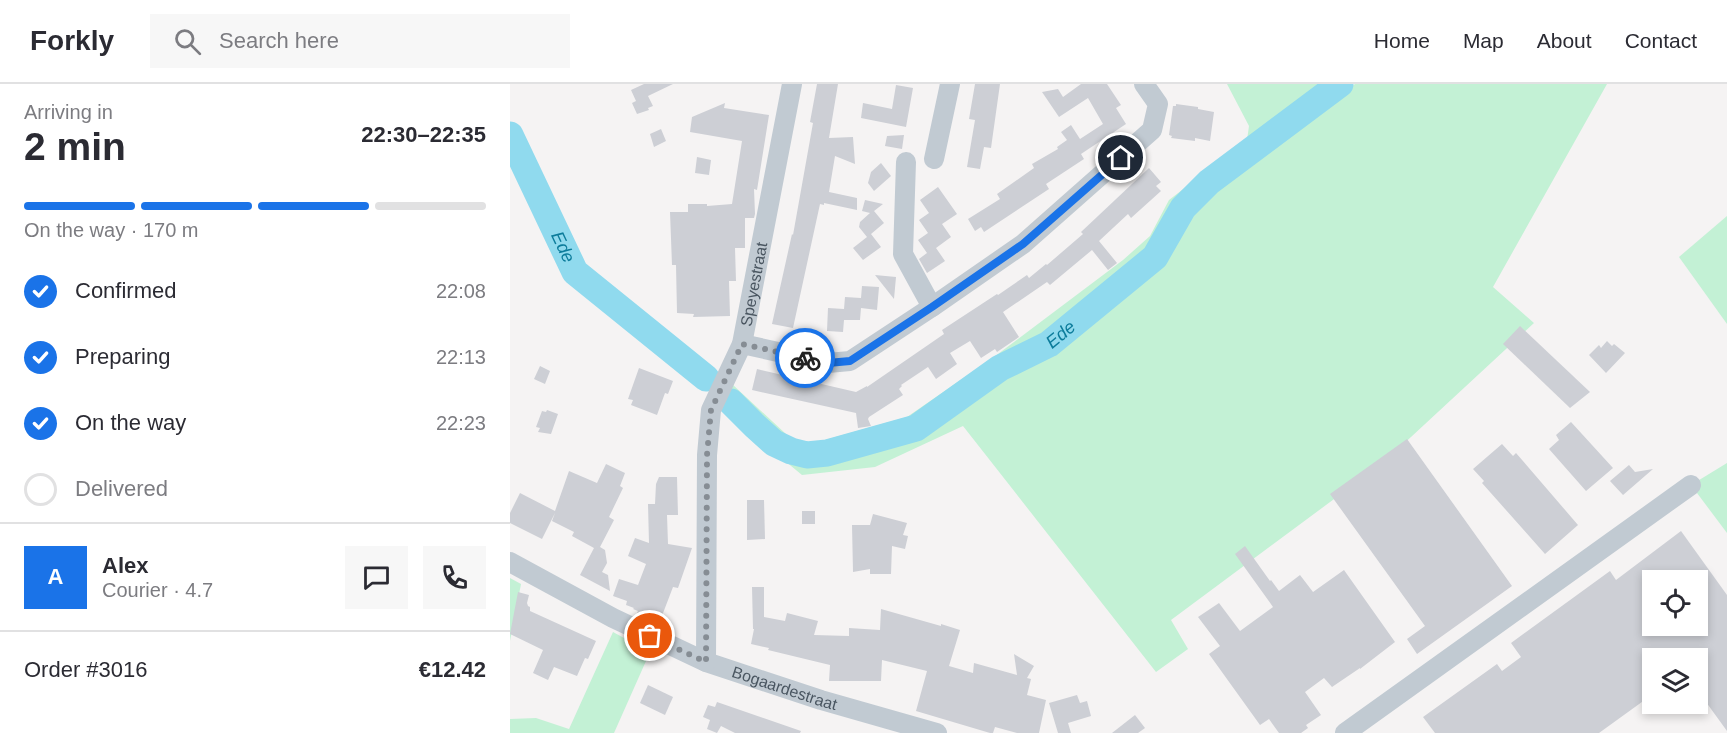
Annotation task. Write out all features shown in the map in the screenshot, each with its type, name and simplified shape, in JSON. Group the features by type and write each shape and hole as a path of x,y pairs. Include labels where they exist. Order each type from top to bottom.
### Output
{"street":[{"name":"Speyestraat","path":"706,662 707,455 711,410 742,344 792,84"},
{"path":"934,159 950,84"},
{"path":"742,344 828,363 850,361 1023,244 1152,130 1158,104 1144,84"},
{"path":"906,162 903,254 932,307"},
{"path":"1345,733 1691,485"},
{"name":"Bogaardestraat","path":"510,562 613,618 706,662 821,700 937,733"}],"green space":[{"path":"1227,84 1333,84 1308,103 1316,114 1355,84 1607,84 1493,287 1534,323 1384,462 1171,620 1188,649 1156,672 963,426 875,467 802,475 721,408 732,384 800,447 907,417 994,357 1123,260 1150,236 1169,200 1247,140 1249,126"},
{"path":"1727,216 1727,324 1679,257"},
{"path":"1727,463 1727,533 1691,485"},
{"path":"510,578 521,584 510,641"},
{"path":"613,632 650,652 614,733 510,733 510,719 536,718 569,729"}],"building":[{"path":"644,84 673,84 648,96 653,106 637,114 632,103 636,101 631,90"},
{"path":"817,84 838,84 829,138 853,137 855,164 835,156 829,192 857,198 857,210 820,204 793,328 772,324 793,235 813,123 810,122"},
{"path":"975,84 1000,84 991,148 984,147 980,169 967,167 975,120 969,119"},
{"path":"1081,84 1107,84 1121,105 1116,108 1126,124 1081,154 1084,159 1046,184 1049,189 984,232 981,227 975,231 968,219 1000,199 997,194 1034,168 1032,164 1058,149 1057,147 1067,140 1061,132 1071,125 1080,139 1103,124 1088,98 1059,117 1042,92 1058,89 1063,97"},
{"path":"896,85 913,88 906,127 861,118 863,103 892,109"},
{"path":"725,103 724,108 769,115 757,190 754,189 755,214 754,218 745,218 745,248 735,248 736,281 729,281 730,316 693,317 694,314 677,313 676,265 672,265 670,212 688,212 688,204 707,204 707,206 732,204 742,141 690,132 692,117"},
{"path":"1176,104 1214,112 1210,141 1195,138 1195,141 1171,138 1172,136 1169,135 1173,106"},
{"path":"661,129 666,141 654,147 650,134"},
{"path":"904,135 902,149 885,146 887,136"},
{"path":"697,157 711,160 709,175 695,173"},
{"path":"881,163 891,176 874,191 868,183 871,172"},
{"path":"1149,168 1161,182 1156,186 1161,191 1131,218 1128,214 1099,241 1117,263 1108,270 1092,250 1050,285 1047,282 1003,312 1019,337 997,352 995,349 981,358 970,341 950,353 957,364 936,379 928,367 901,385 899,389 903,395 869,417 871,426 858,428 856,413 752,390 757,369 856,392 867,387 944,334 942,330 1027,275 1029,278 1047,265 1083,234 1081,232"},
{"path":"938,187 957,214 942,224 951,237 936,248 945,261 927,273 919,259 927,253 918,240 928,233 919,220 929,213 920,200"},
{"path":"865,200 883,204 874,211 884,223 871,234 881,247 863,260 853,248 867,237 859,227 860,222 870,213 862,211"},
{"path":"875,275 896,277 894,299"},
{"path":"862,286 879,287 877,310 861,308 860,320 844,320 843,332 827,331 828,308 844,309 845,297 861,298"},
{"path":"1520,326 1590,392 1570,408 1503,344"},
{"path":"1607,341 1625,353 1606,373 1589,355 1599,345 1601,348"},
{"path":"540,366 550,371 545,384 534,379"},
{"path":"639,368 673,381 668,394 665,393 657,415 631,405 633,400 628,399"},
{"path":"547,410 558,414 551,434 538,432 540,428 536,427 542,411"},
{"path":"1571,422 1613,468 1586,491 1549,449 1559,440 1556,435"},
{"path":"1407,439 1512,586 1417,654 1407,639 1425,626 1330,494"},
{"path":"1502,444 1513,456 1516,453 1578,525 1545,554 1482,483 1484,481 1473,469"},
{"path":"606,464 625,473 620,486 623,488 609,517 614,520 600,547 605,550 607,563 602,572 608,575 610,591 580,575 594,548 572,536 574,532 552,521 555,513 542,539 510,523 510,513 520,493 555,511 569,471 597,483"},
{"path":"1629,465 1635,472 1653,469 1623,495 1610,481"},
{"path":"659,477 677,477 678,515 667,515 668,544 692,548 678,588 673,587 660,621 637,613 638,611 634,608 626,605 627,601 613,596 619,579 638,585 646,564 628,556 635,538 649,543 648,504 655,504 656,484"},
{"path":"747,500 764,500 765,539 747,540"},
{"path":"802,511 815,511 815,524 802,524"},
{"path":"873,514 907,523 903,535 908,536 905,549 892,546 891,574 870,574 870,569 853,572 852,525 870,525"},
{"path":"1681,531 1727,595 1727,731 1708,705 1708,648 1642,648 1642,702 1599,733 1435,733 1423,717 1497,664 1502,671 1521,657 1511,643 1610,571 1616,580"},
{"path":"1245,546 1279,591 1300,575 1313,592 1344,570 1395,642 1332,687 1324,678 1305,692 1321,715 1306,725 1308,728 1301,733 1279,733 1269,719 1260,725 1209,654 1220,646 1198,617 1219,603 1240,631 1273,607 1235,554"},
{"path":"752,587 764,587 764,617 785,621 787,613 818,621 814,635 849,636 849,628 880,630 881,609 960,630 949,666 973,673 974,663 1017,675 1014,654 1034,666 1027,678 1031,679 1027,695 1046,700 1039,733 1017,733 995,727 993,733 990,733 916,711 927,671 882,660 881,681 829,681 830,665 751,644 754,629"},
{"path":"518,592 529,595 527,603 530,611 596,641 577,676 554,667 548,680 533,673 543,650 510,634"},
{"path":"648,685 673,697 665,715 640,703"},
{"path":"1077,695 1080,703 1087,701 1091,716 1068,723 1071,733 1058,733 1049,703"},
{"path":"717,702 801,731 800,733 735,733 721,726 717,733 707,729 710,720 703,717 708,705 715,707"},
{"path":"1135,715 1145,728 1138,733 1112,733"}],"waterway":[{"name":"Ede","path":"731,402 774,443 807,455 827,453 916,428 1000,368 1049,344 1155,257 1183,208 1209,182 1340,84"},
{"name":"Ede","path":"510,135 575,272 706,378"}],"way so far":[{"path":"650,636 706,662 707,455 711,410 742,344 805,358"}],"route":[{"path":"805,358 828,363 850,361 1023,244 1121,158"}]}
